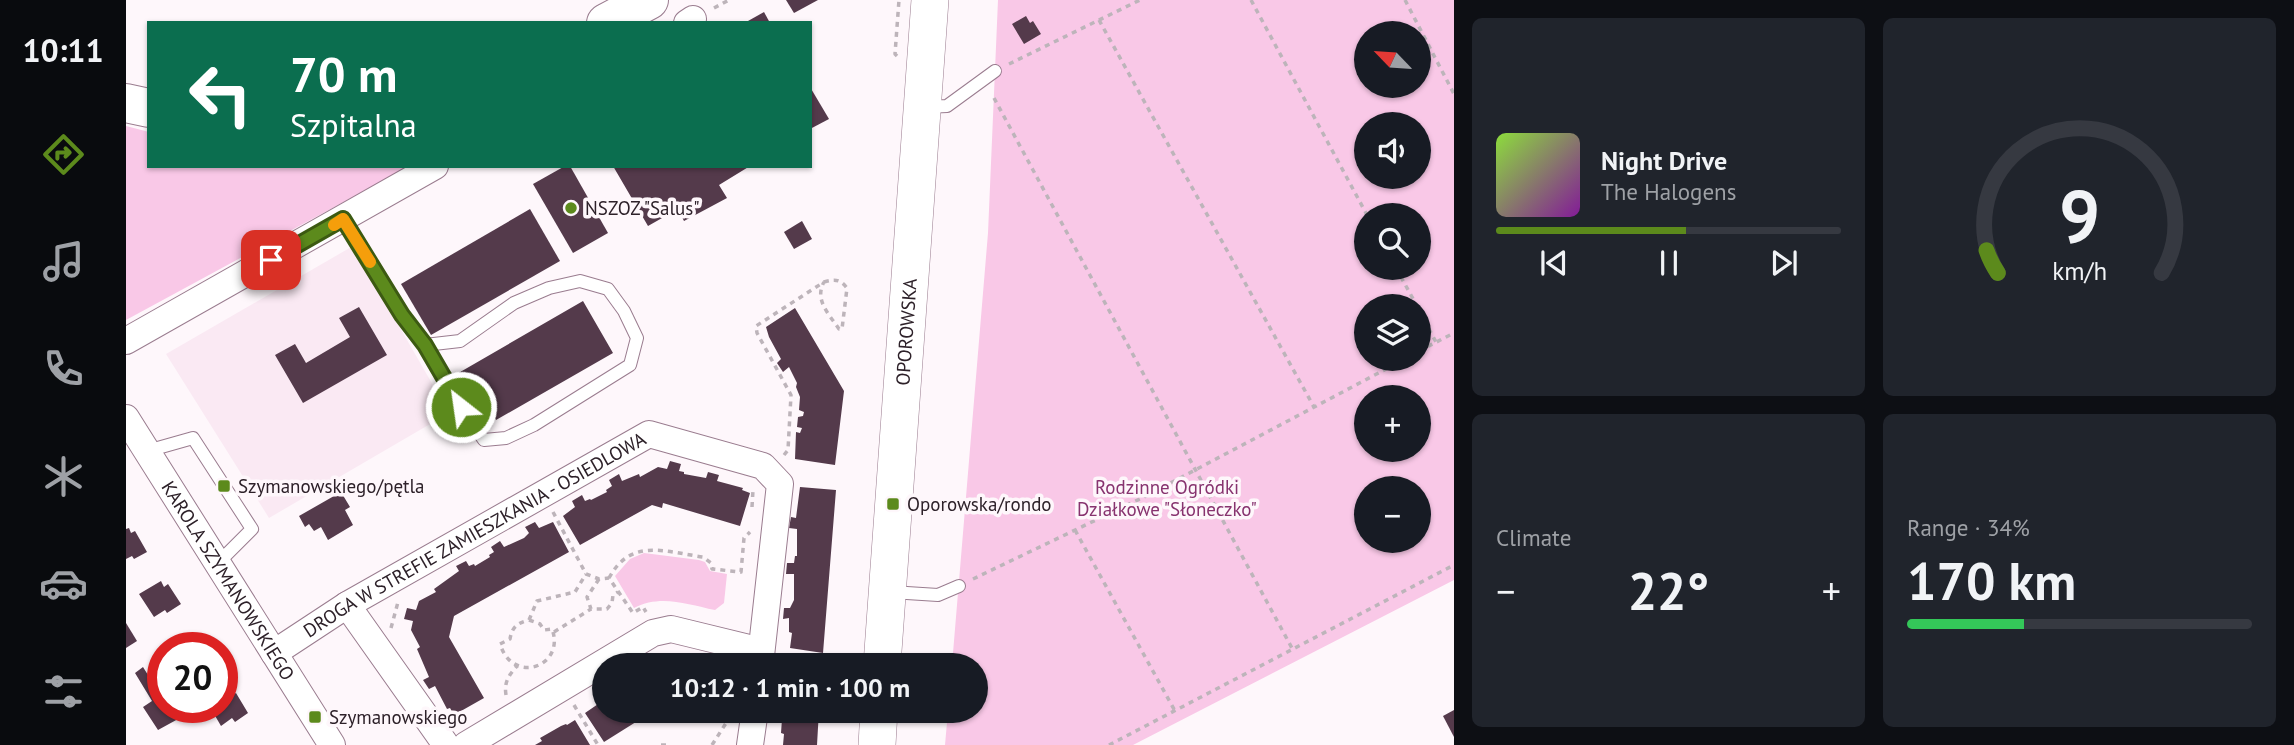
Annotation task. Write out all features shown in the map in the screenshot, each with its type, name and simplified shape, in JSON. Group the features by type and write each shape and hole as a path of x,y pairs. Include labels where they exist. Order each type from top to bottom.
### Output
{"main road":[{"path":"610,21 649,0"},
{"path":"126,103 147,108"}],"street":[{"name":"OPOROWSKA","path":"883,653 930,0"},
{"path":"126,341 432,168"},
{"name":"KAROLA SZYMANOWSKIEGO","path":"126,418 332,745"},
{"name":"DROGA W STREFIE ZAMIESZKANIA - OSIEDLOWA","path":"274,653 347,605 649,434 763,466 779,484 765,653"},
{"path":"347,605 446,745"},
{"path":"466,745 658,632 671,629 746,653"},
{"path":"750,745 753,723"},
{"path":"877,745 878,723"}],"lane":[{"path":"923,107 947,106 995,71"},
{"path":"343,219 484,440 506,438 534,425 630,365 637,338 624,311 608,289 580,281 549,288 514,303 460,341 425,345"},
{"path":"147,452 193,438 252,529 218,563"},
{"path":"888,592 938,595 959,586"}],"path":[{"path":"995,71 1140,0"},
{"path":"1251,0 1361,203"},
{"path":"1405,0 1454,94"},
{"path":"1099,20 1314,407"},
{"path":"994,98 1293,650"},
{"path":"834,279 847,288 842,329 820,300 819,293 824,282 834,279"},
{"path":"1431,333 1436,342"},
{"path":"1431,345 1454,333"},
{"path":"959,586 1194,470 1382,371"},
{"path":"752,508 754,483"},
{"path":"550,507 586,575 599,579 609,578"},
{"path":"609,578 622,561 644,549 703,557 711,563 712,569 741,572 744,538 750,533 751,520"},
{"path":"1075,530 1175,711"},
{"path":"1109,745 1454,565"},
{"path":"528,620 537,601 575,592 586,575"},
{"path":"609,578 634,612 643,607 658,632"},
{"path":"591,609 587,597 599,579"},
{"path":"554,632 591,609 607,609 613,595 619,592"},
{"path":"388,640 398,602"},
{"path":"528,620 540,624 544,630 552,629 554,632 554,647 550,656 535,667 516,666 509,661 500,644 510,639 515,626 528,620"},
{"path":"509,701 505,687 508,676 516,666"},
{"path":"570,699 598,745"},
{"path":"661,745 670,745"}],"shaded area":[{"path":"353,246 449,413 269,518 166,354"}],"green space":[{"name":"Rodzinne Ogródki Działkowe \"Słoneczko\"","path":"998,0 1454,0 1454,580 1133,745 945,745 947,723 988,723 988,653 953,653 988,233"},
{"path":"126,126 147,131 147,168 406,168 126,320"},
{"path":"644,553 699,560 705,562 710,571 727,574 724,603 715,610 664,601 634,608 615,576 630,559"}],"building":[{"path":"786,0 818,0 794,13"},
{"path":"764,12 769,21 748,21"},
{"path":"1026,16 1030,23 1033,21 1041,34 1024,44 1012,24"},
{"path":"812,90 829,119 812,128"},
{"name":"NSZOZ \"Salus\"","path":"561,168 571,168 608,233 573,253 533,184"},
{"path":"614,168 747,168 719,185 727,198 684,221 678,209 648,226"},
{"path":"530,209 560,261 431,335 401,284"},
{"path":"802,221 812,239 794,249 784,232"},
{"path":"583,301 613,353 496,420 493,415 482,421 455,375"},
{"path":"359,307 387,355 303,403 275,355 295,344 306,363 350,337 339,318"},
{"path":"795,308 844,391 835,465 795,459 796,432 800,433 802,428 797,427 798,417 803,416 804,412 799,410 797,383 789,367 783,372 777,363 781,359 766,327"},
{"path":"670,461 681,464 679,471 684,474 706,478 708,472 719,475 717,481 743,488 742,490 750,493 740,526 663,503 662,508 652,505 580,545 563,516 575,507 572,501 582,495 585,501 591,500 607,492 612,486 609,480 619,474 622,481 639,474 640,477 658,467 667,469"},
{"path":"800,487 836,490 823,653 790,648 792,633 789,632 789,618 783,619 784,608 790,608 794,600 794,574 786,574 787,563 794,563 797,556 797,529 789,528 791,517 796,518"},
{"path":"341,492 350,507 345,510 353,525 328,540 321,527 314,531 309,524 305,527 299,516"},
{"path":"535,522 539,528 553,522 569,552 454,616 449,637 484,698 454,715 450,708 447,709 435,686 429,689 423,680 429,677 417,649 420,647 411,630 413,621 404,619 407,608 416,610 419,601 436,592 434,589 459,571 456,566 466,561 469,566 475,566 490,557 494,552 491,547 500,541 504,547 524,538 529,533 525,527"},
{"path":"129,528 131,533 135,531 147,552 134,559 132,556 126,559 126,529"},
{"path":"161,581 164,587 168,584 181,604 154,617 139,594"},
{"path":"126,623 137,641 126,648"},
{"path":"143,667 147,673 147,693 135,673"},
{"path":"238,696 248,713 238,720"},
{"path":"592,708 592,723 634,723 604,742 585,713"},
{"path":"1454,710 1454,737 1443,716"},
{"path":"575,720 590,745 535,745 542,741 540,738"},
{"path":"153,723 171,723 158,730"},
{"path":"782,723 818,723 817,745 783,745 784,734 781,733"}],"slow traffic":[{"path":"334,225 343,219 370,262"}],"place":[{"name":"NSZOZ \"Salus\"","path":"571,208"},
{"name":"Szymanowskiego/pętla","path":"224,486"},
{"name":"Oporowska/rondo","path":"893,504"},
{"name":"Szymanowskiego","path":"315,717"}],"route":[{"path":"271,260 343,219 402,315 425,345 461,407"}]}
